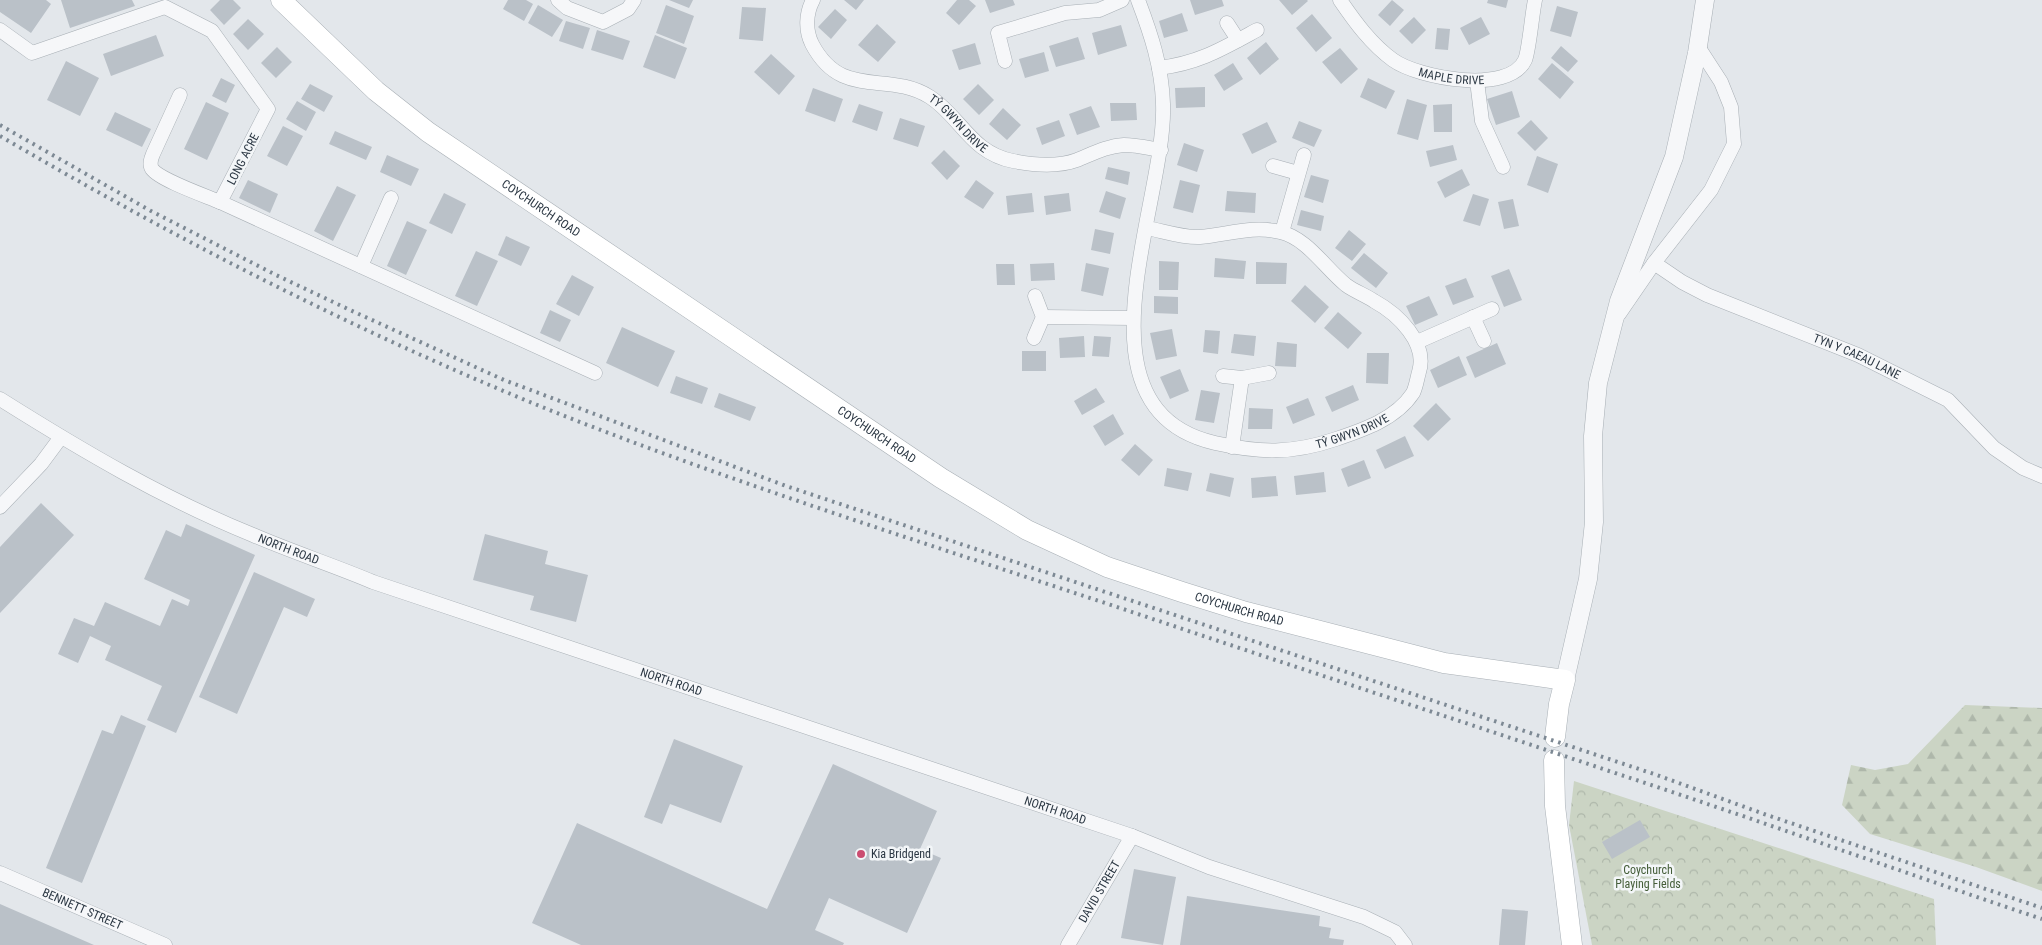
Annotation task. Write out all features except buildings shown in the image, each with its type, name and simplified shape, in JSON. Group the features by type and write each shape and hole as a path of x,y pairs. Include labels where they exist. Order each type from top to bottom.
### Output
{"main road":[{"name":"COYCHURCH ROAD","path":"281,0 376,90 428,132 927,468 1027,530 1107,567 1246,612 1444,663 1565,680"},
{"path":"1555,737 1559,704 1565,680"},
{"path":"1554,760 1555,806 1572,945"}],"street":[{"path":"558,0 567,8 603,22 628,9 634,0"},
{"name":"TŶ GWYN DRIVE","path":"813,0 806,24 810,40 820,59 834,71 853,80 909,87 931,98 971,139 992,154 1013,161 1055,165 1075,160 1104,148 1124,145 1162,150"},
{"path":"1005,61 998,34 1065,14 1099,10 1122,0"},
{"name":"TŶ GWYN DRIVE","path":"1138,0 1153,40 1159,68 1163,104 1162,150 1138,271 1133,318 1134,341 1141,381 1152,404 1193,438 1276,452 1308,449 1363,431 1394,413 1413,392 1422,364 1417,342 1402,323 1377,302 1348,287 1309,248 1282,232 1251,229 1197,237 1147,228"},
{"name":"MAPLE DRIVE","path":"1340,0 1358,27 1394,61 1443,78 1477,81 1511,75 1525,60 1535,0"},
{"path":"1565,680 1588,579 1594,522 1593,436 1598,384 1619,301 1633,271 1674,157 1705,0"},
{"name":"LONG ACRE","path":"0,30 32,53 164,4 212,32 268,109 220,202"},
{"path":"1227,23 1238,40"},
{"path":"1159,68 1185,65 1212,54 1256,30"},
{"path":"1614,321 1654,263 1711,190 1734,144 1732,107 1721,82 1696,45"},
{"path":"1477,81 1482,121 1503,167"},
{"path":"180,94 150,163 152,168 160,175 595,373"},
{"path":"1282,232 1304,155"},
{"path":"1273,166 1298,173"},
{"path":"361,266 391,198"},
{"name":"TYN Y CAEAU LANE","path":"1654,263 1682,282 1708,295 1858,355 1948,400 1994,448 2023,468 2042,476"},
{"path":"1034,338 1043,317 1035,296"},
{"path":"1417,342 1492,309"},
{"path":"1043,317 1133,318"},
{"path":"1473,317 1484,341"},
{"path":"1223,376 1242,378 1269,373"},
{"path":"1232,446 1242,378"},
{"name":"NORTH ROAD","path":"0,399 61,437 177,501 252,535 373,582 1132,836 1209,867 1364,917 1395,932 1405,945"},
{"path":"0,507 41,464 61,437"},
{"name":"DAVID STREET","path":"1068,945 1132,836"},
{"name":"BENNETT STREET","path":"0,873 165,945"}],"green space":[{"path":"1965,705 2042,708 2042,891 1976,867 1870,834 1842,805 1851,765 1875,770 1908,764"},
{"name":"Coychurch Playing Fields","path":"1574,781 1934,899 1936,945 1592,945 1569,825"}],"railway":[{"path":"0,125 151,211 276,275 504,380 786,486 1654,774 1764,814 2042,908"},
{"path":"0,136 206,250 346,320 489,385 634,443 925,544 1669,791 2042,919"}],"place":[{"name":"Kia Bridgend","path":"861,854"}]}
